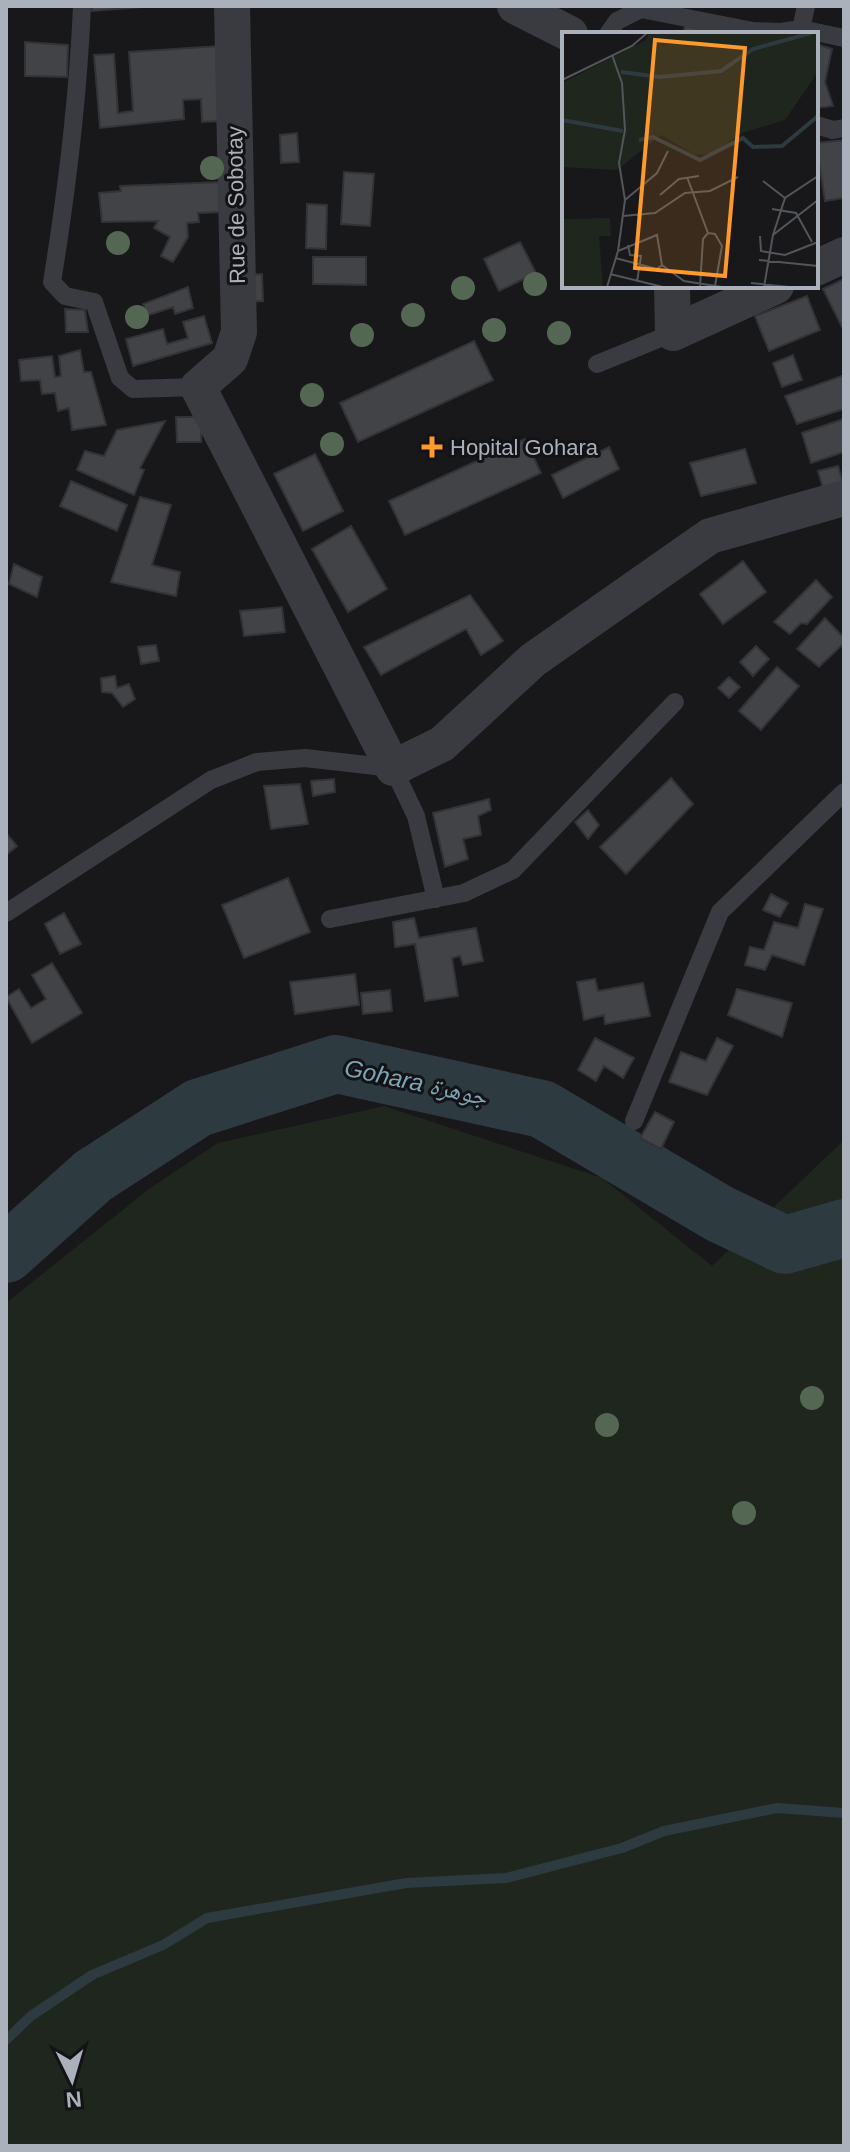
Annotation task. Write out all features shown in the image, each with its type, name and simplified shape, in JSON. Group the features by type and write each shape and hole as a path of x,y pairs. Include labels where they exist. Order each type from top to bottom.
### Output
{"street":[{"name":"Rue de Sobotay","path":"198,387 230,359 239,332 232,6"},
{"path":"528,8 567,32"},
{"path":"818,267 844,255"},
{"path":"672,288 673,333 772,288"},
{"path":"198,387 393,768 442,744 533,660 710,536 844,498"}],"lane":[{"path":"82,6 68,178 52,282 65,296 94,302 120,378 133,389 198,387"},
{"path":"609,32 617,21 641,9 753,31 801,31 806,6"},
{"path":"818,34 844,38"},
{"path":"818,126 833,130 844,128"},
{"path":"597,364 673,333"},
{"path":"330,919 464,893 513,870 675,702"},
{"path":"6,913 211,780 257,762 305,758 393,768 416,816 436,899"},
{"path":"634,1121 720,912 844,792"}],"shaded area":[{"path":"384,1106 602,1178 712,1266 844,1140 844,2146 6,2146 6,1303 149,1189 218,1143"}],"building":[{"path":"92,6 157,6 92,11"},
{"path":"685,26 716,32 684,32"},
{"path":"25,42 68,45 67,77 25,76"},
{"path":"818,45 832,49 825,82 833,106 818,108"},
{"path":"219,46 223,121 202,122 201,99 183,100 184,119 100,128 94,55 114,54 118,113 133,111 129,52"},
{"path":"297,133 299,162 281,163 280,135"},
{"path":"844,140 844,198 825,201 818,143"},
{"path":"344,172 374,174 370,226 341,224"},
{"path":"223,182 224,212 198,213 199,222 187,223 188,237 173,262 161,256 170,237 154,228 158,221 102,222 99,193 121,191 120,186"},
{"path":"307,204 327,205 326,249 306,248"},
{"path":"520,242 536,273 499,291 484,259"},
{"path":"313,257 366,257 366,285 313,284"},
{"path":"262,274 263,301 244,302 242,275"},
{"path":"844,279 844,331 823,289"},
{"path":"188,287 193,308 175,314 173,307 146,316 143,304"},
{"path":"807,296 820,330 769,351 755,316"},
{"path":"65,309 85,310 88,332 66,332"},
{"path":"204,316 212,343 133,366 126,339 163,329 167,344 188,338 183,322"},
{"path":"474,341 493,380 358,442 340,403"},
{"path":"80,350 84,372 91,372 106,425 72,430 69,408 58,411 55,393 42,394 40,380 21,381 19,360 52,356 55,377 61,376 59,356"},
{"path":"793,355 802,380 782,387 773,363"},
{"path":"842,376 844,409 797,424 785,396"},
{"path":"176,417 202,417 201,442 177,442"},
{"path":"844,419 844,452 811,463 802,433"},
{"path":"165,421 140,468 144,470 134,495 77,470 85,451 104,456 117,430"},
{"path":"525,439 541,473 405,535 389,501"},
{"path":"609,447 619,469 563,498 552,475"},
{"path":"745,449 756,483 701,496 690,463"},
{"path":"315,454 343,511 303,531 274,474"},
{"path":"838,466 844,486 824,492 818,471"},
{"path":"71,481 127,505 117,531 60,506"},
{"path":"140,497 171,505 152,565 180,572 176,596 111,582"},
{"path":"351,526 387,589 348,612 312,549"},
{"path":"743,561 766,592 723,624 700,594"},
{"path":"14,564 42,577 37,597 9,584"},
{"path":"816,580 832,597 807,624 801,623 790,634 774,622"},
{"path":"470,595 503,641 481,655 466,629 381,675 364,647"},
{"path":"282,607 285,632 244,636 240,611"},
{"path":"825,618 844,638 844,643 819,667 797,649"},
{"path":"156,645 159,661 141,664 138,647"},
{"path":"756,646 769,659 753,676 740,662"},
{"path":"777,667 799,686 761,730 739,711"},
{"path":"115,676 117,688 129,684 135,699 123,707 112,693 102,692 101,678"},
{"path":"729,677 740,687 729,698 718,688"},
{"path":"671,778 693,804 626,874 600,847"},
{"path":"334,779 335,792 313,796 311,781"},
{"path":"300,784 308,824 271,829 264,786"},
{"path":"489,799 491,810 478,816 481,835 463,839 468,859 445,867 433,813"},
{"path":"588,810 599,825 588,839 575,822"},
{"path":"6,833 17,846 6,855"},
{"path":"288,878 310,932 244,958 222,905"},
{"path":"771,894 788,903 780,917 763,910"},
{"path":"805,904 823,909 804,965 772,955 765,970 745,965 750,947 764,950 774,922 798,928"},
{"path":"64,913 81,944 60,954 45,924"},
{"path":"414,918 419,938 476,928 483,961 463,965 460,956 452,958 458,996 425,1001 415,944 395,947 393,922"},
{"path":"52,963 82,1013 32,1043 6,997 19,989 31,1008 46,999 32,975"},
{"path":"355,974 359,1005 295,1014 290,982"},
{"path":"595,979 598,991 643,983 650,1016 605,1024 604,1015 584,1020 577,982"},
{"path":"737,989 792,1003 782,1037 728,1015"},
{"path":"390,990 392,1011 363,1014 361,993"},
{"path":"595,1038 634,1058 623,1078 604,1066 596,1081 578,1070"},
{"path":"717,1038 733,1046 707,1095 669,1082 681,1052 706,1061"},
{"path":"655,1112 674,1122 661,1149 640,1138"}],"waterway":[{"name":"Gohara جوهرة","path":"6,1254 93,1176 198,1108 336,1064 542,1109 720,1214 785,1245 844,1228"},
{"path":"6,2040 31,2016 92,1975 163,1945 207,1918 406,1883 506,1878 622,1848 664,1831 777,1808 844,1813"}],"place":[{"name":"Hopital Gohara","path":"432,447"}]}
